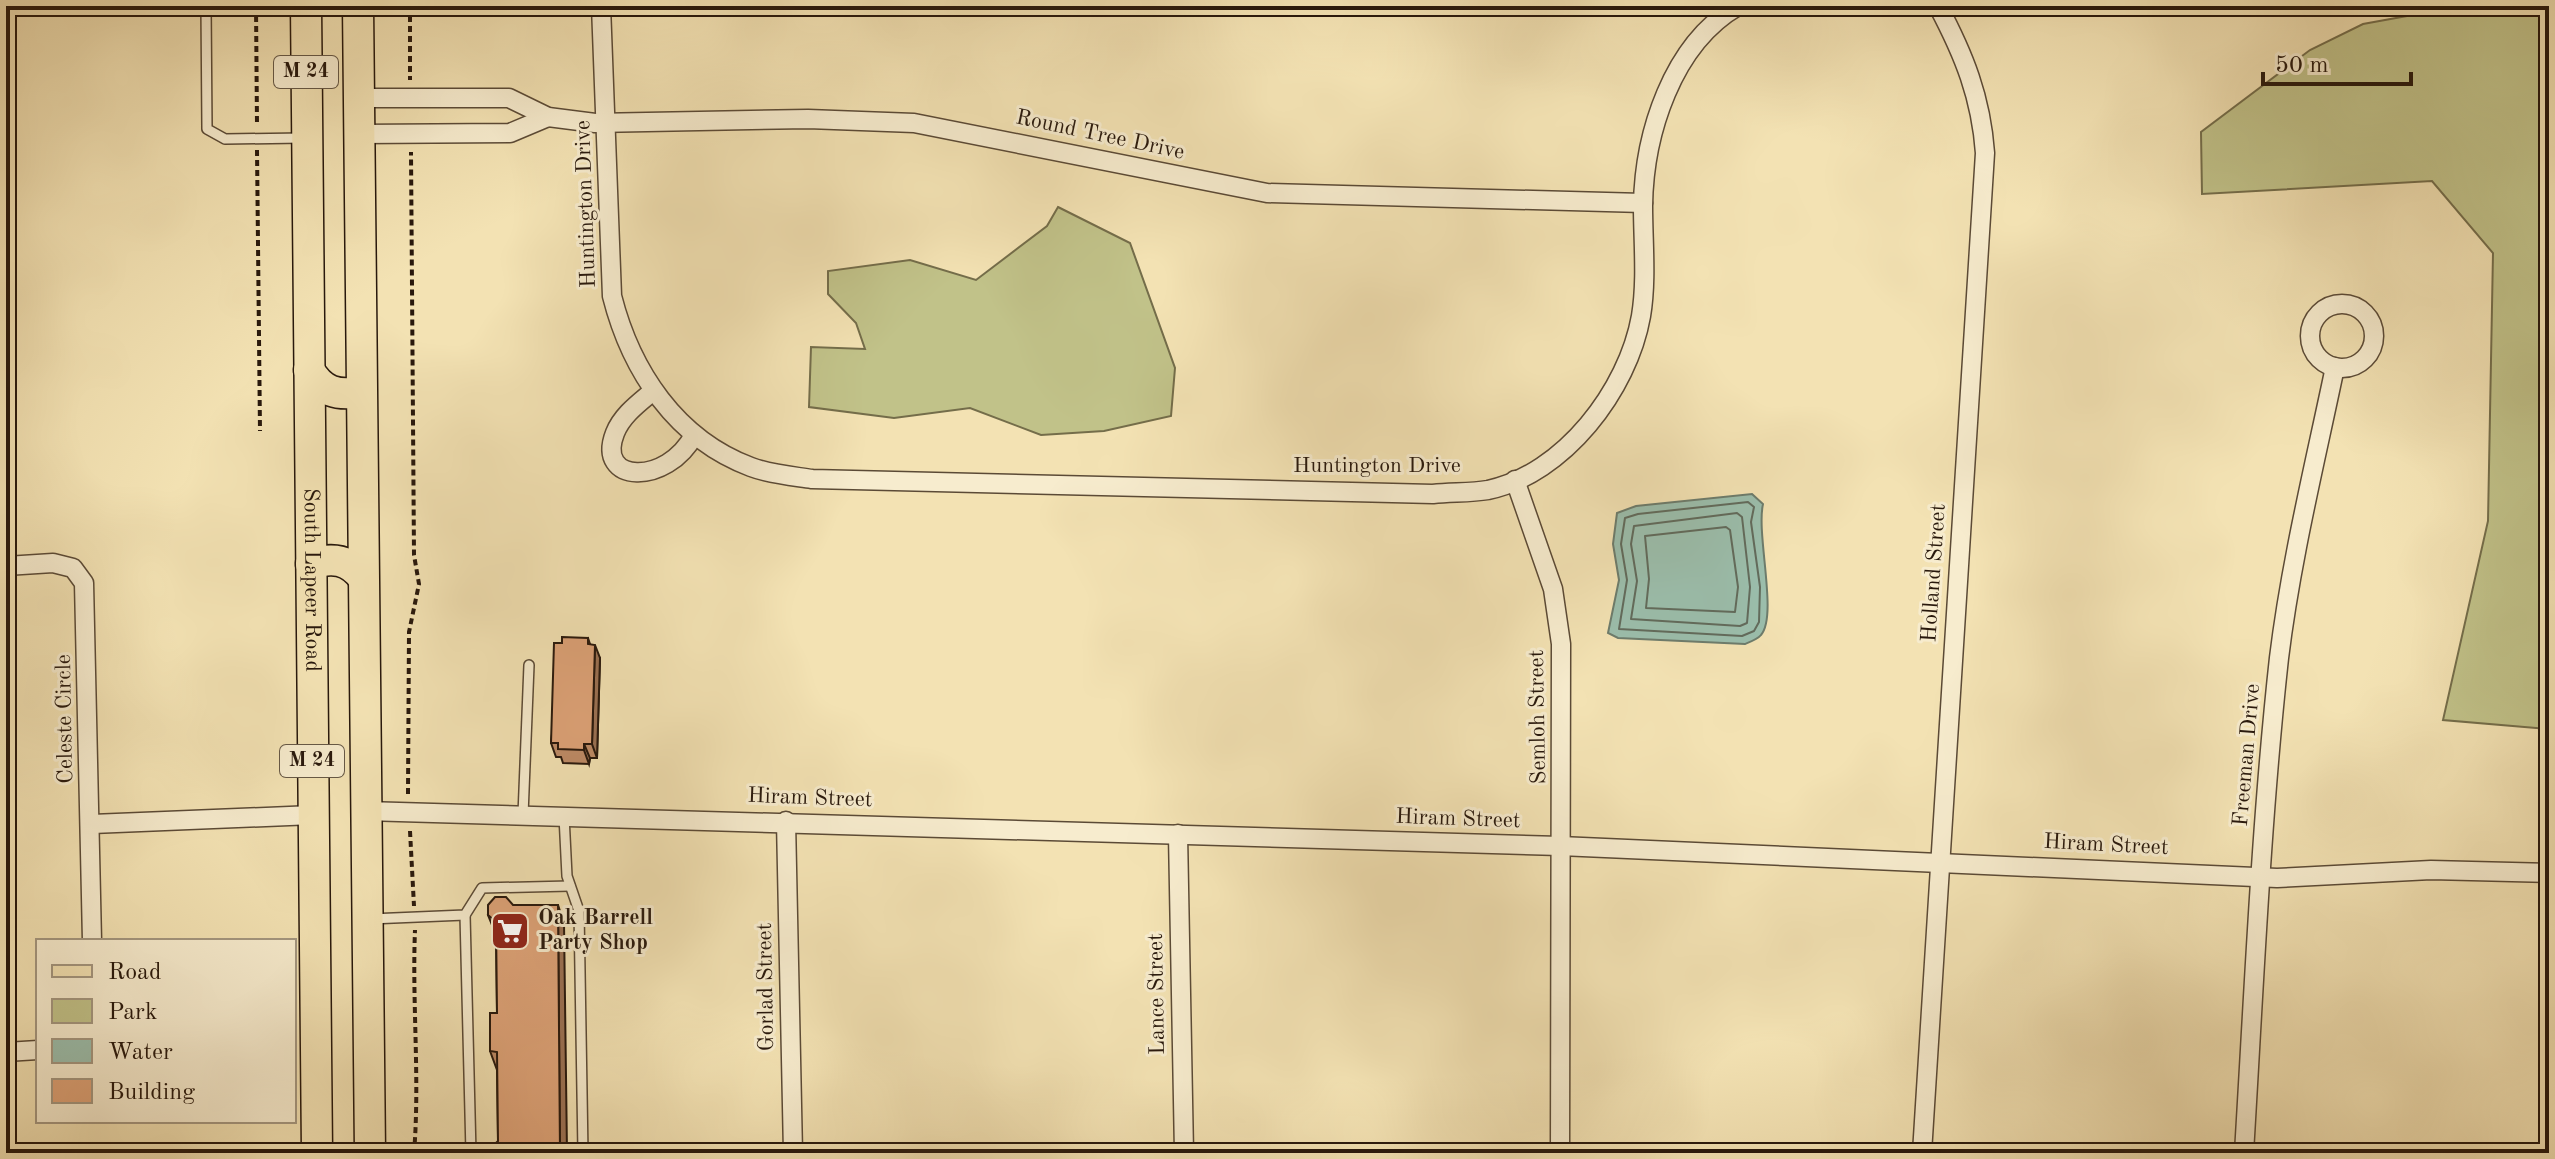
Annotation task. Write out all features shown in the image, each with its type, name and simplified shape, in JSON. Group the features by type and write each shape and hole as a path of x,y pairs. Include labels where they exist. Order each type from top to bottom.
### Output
{"main road":[{"name":"South Lapeer Road","path":"306,6 317,1153"},
{"name":"M 24","path":"358,6 370,1153"},
{"path":"309,370 329,391 361,392"},
{"path":"311,564 341,561 357,569 363,578"}],"street":[{"name":"Huntington Drive","path":"601,6 608,123 612,296 621,332 653,391 694,435 751,468 812,479 1433,494 1488,489 1515,480 1553,459 1576,438 1604,402 1623,367 1641,317 1643,203 1650,142 1666,93 1689,51 1738,6"},
{"name":"Holland Street","path":"1922,1153 1985,153 1975,84 1964,54 1938,6"},
{"name":"Round Tree Drive","path":"359,98 509,98 548,117 608,123 808,119 914,123 1267,193 1643,203"},
{"name":"Round Tree Drive","path":"359,134 510,133 548,117"},
{"name":"Freeman Drive","path":"2244,1153 2260,877 2280,656 2298,542 2335,367"},
{"path":"653,391 628,413 615,432 613,454 624,469 633,474 656,471 679,457 694,435"},
{"name":"Semloh Street","path":"1515,480 1553,589 1561,644 1564,795 1560,846 1560,1153"},
{"name":"Celeste Circle","path":"6,566 53,563 73,568 84,583 92,824 92,939"},
{"name":"Hiram Street","path":"365,811 1560,846 2260,877 2317,878 2431,870 2549,873"},
{"path":"92,824 313,815"},
{"name":"Gorlad Street","path":"786,821 793,1153"},
{"name":"Lance Street","path":"1178,834 1184,1153"},
{"path":"6,1052 36,1050"}],"lane":[{"path":"206,6 207,129 225,139 307,138"},
{"path":"523,815 529,665"},
{"path":"564,816 570,886 579,911 583,1153"},
{"path":"471,1153 465,915 482,888 570,886"},
{"path":"367,919 465,915"}],"path":[{"path":"256,6 257,122"},
{"path":"410,6 410,86"},
{"path":"408,796 409,632 419,584 414,555 411,144"},
{"path":"257,155 260,431"},
{"path":"409,828 414,905"},
{"path":"414,1153 417,1105 412,1009 415,933"}],"green space":[{"path":"2462,6 2549,6 2549,729 2443,720 2488,521 2493,253 2432,181 2202,194 2201,132 2310,50 2363,24"},
{"path":"1058,207 1130,243 1175,368 1171,416 1104,431 1041,435 970,408 894,418 809,407 811,347 865,349 856,323 828,294 828,271 910,260 976,280 1047,226"}],"water":[{"path":"1752,494 1763,504 1762,535 1768,610 1766,625 1760,636 1745,644 1618,638 1608,633 1619,580 1613,544 1617,513 1636,506"}],"building":[{"path":"562,637 588,638 588,644 595,645 592,744 584,744 584,750 558,749 558,743 551,743 554,643 562,643"},
{"path":"495,897 506,897 513,905 558,905 560,1153 490,1153 498,1141 497,1052 490,1051 490,1013 497,1013 496,922 488,915 488,905"}],"place":[{"name":"Oak Barrell Party Shop","path":"510,931"}]}
